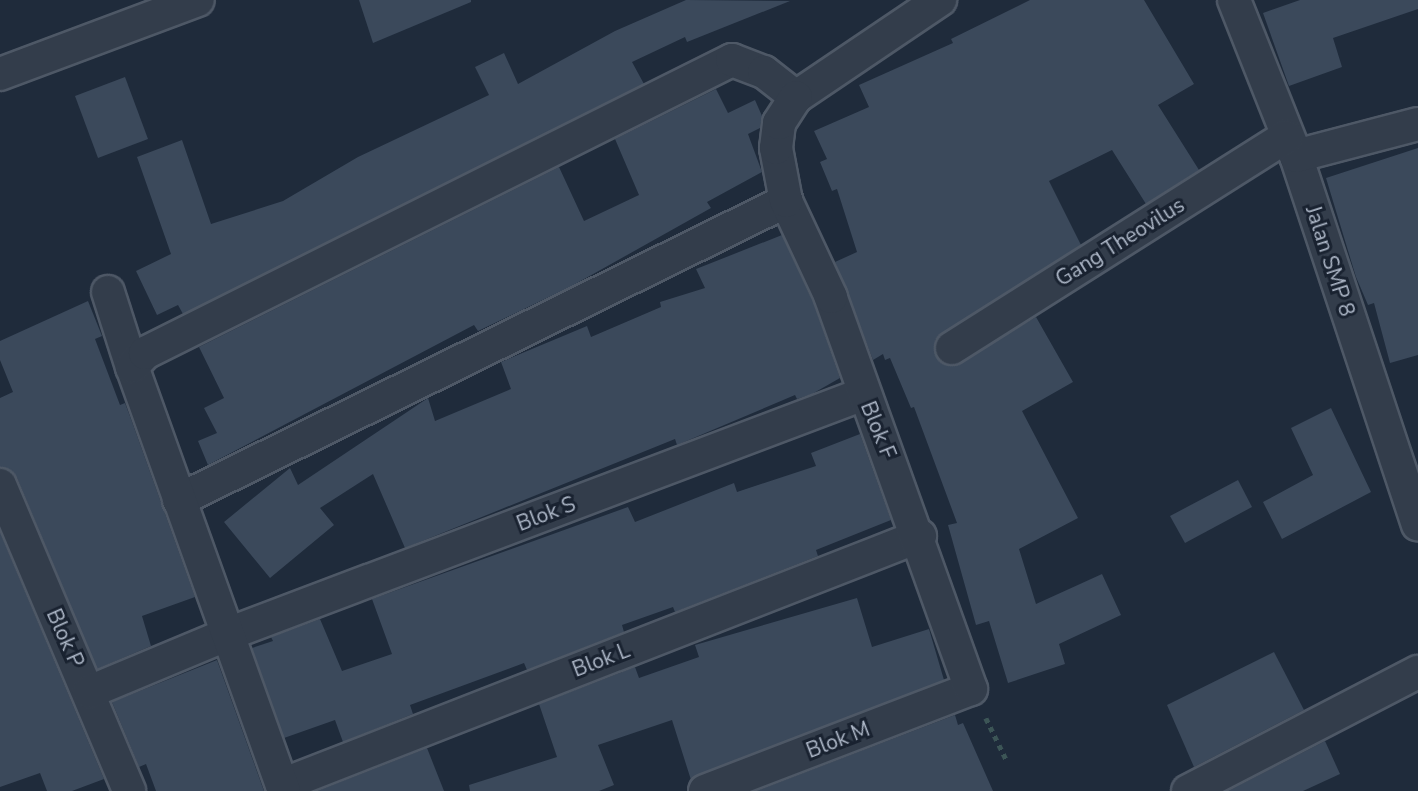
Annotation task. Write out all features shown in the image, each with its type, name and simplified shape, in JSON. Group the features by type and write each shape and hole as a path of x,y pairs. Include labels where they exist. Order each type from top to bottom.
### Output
{"street":[{"path":"0,74 198,0"},
{"path":"132,367 145,354 732,60 764,72 796,97 940,0"},
{"name":"Jalan SMP 8","path":"1234,0 1292,146 1410,472 1418,524"},
{"name":"Blok F","path":"796,97 779,123 776,148 786,201 831,297 863,394 920,536 971,689"},
{"name":"Gang Theovilus","path":"952,348 1292,146 1418,124"},
{"path":"179,500 786,201"},
{"path":"108,292 132,367 283,788"},
{"name":"Blok S","path":"89,692 228,634 863,394"},
{"name":"Blok P","path":"0,485 129,791"},
{"name":"Blok L","path":"283,788 920,536"},
{"path":"1188,791 1418,672"},
{"name":"Blok M","path":"705,791 971,689"}],"path":[{"path":"971,689 1007,761"}],"building":[{"path":"359,0 471,0 471,2 373,43"},
{"path":"686,0 790,1 687,42 685,37 632,62 644,84 183,314 178,305 157,315 136,271 171,254 137,157 182,140 211,224 283,201 358,157 489,95 475,67 504,53 518,84 615,31"},
{"path":"1030,0 1144,0 1194,84 1158,105 1199,170 1146,204 1112,150 1049,181 1081,245 935,340 937,358 953,366 1036,317 1073,382 1022,411 1078,518 1019,549 1036,604 1102,574 1121,615 1059,644 1065,664 1008,683 989,621 976,625 948,525 957,523 914,407 911,408 890,358 885,360 883,354 873,360 835,262 857,252 837,189 832,191 820,162 827,159 814,131 869,107 859,85 953,43 951,39"},
{"path":"1300,0 1418,0 1418,9 1333,38 1342,67 1289,86 1263,13"},
{"path":"125,77 148,139 98,158 75,96"},
{"path":"716,89 728,113 755,100 762,116 760,128 748,134 762,172 707,202 711,208 570,287 478,331 474,325 208,465 198,441 217,433 204,408 224,398 199,347 559,167 584,221 639,195 615,139"},
{"path":"1418,148 1418,355 1390,363 1374,303 1368,305 1356,277 1326,178"},
{"path":"782,235 814,304 840,378 812,394 797,399 795,395 677,445 675,439 405,548 373,474 320,508 334,525 270,578 224,522 290,468 298,485 428,398 435,421 511,389 501,362 587,326 591,337 661,307 660,302 705,288 696,269"},
{"path":"88,301 102,336 95,339 120,405 125,403 195,597 142,616 151,646 97,669 17,478 0,467 0,398 13,392 0,360 0,341"},
{"path":"1331,408 1371,492 1282,539 1263,502 1313,475 1291,428"},
{"path":"860,434 891,520 816,550 818,556 675,612 673,607 622,625 624,632 527,670 524,663 410,705 413,714 343,742 335,720 284,738 252,648 273,641 271,637 320,619 342,671 392,654 372,599 628,507 635,522 734,483 737,492 816,466 811,453"},
{"path":"1238,480 1252,507 1185,543 1170,516"},
{"path":"0,532 104,779 72,791 47,791 40,773 0,787"},
{"path":"857,598 872,647 929,629 944,680 691,780 672,720 598,745 614,785 599,791 470,791 469,785 557,757 539,704 635,667 639,678 699,657 695,645"},
{"path":"1274,652 1304,710 1194,767 1167,705"},
{"path":"217,660 264,791 156,791 146,764 139,767 112,702"},
{"path":"955,715 958,725 963,723 993,791 756,791"},
{"path":"1325,741 1340,774 1303,791 1228,791"},
{"path":"427,748 444,791 317,791"}]}
